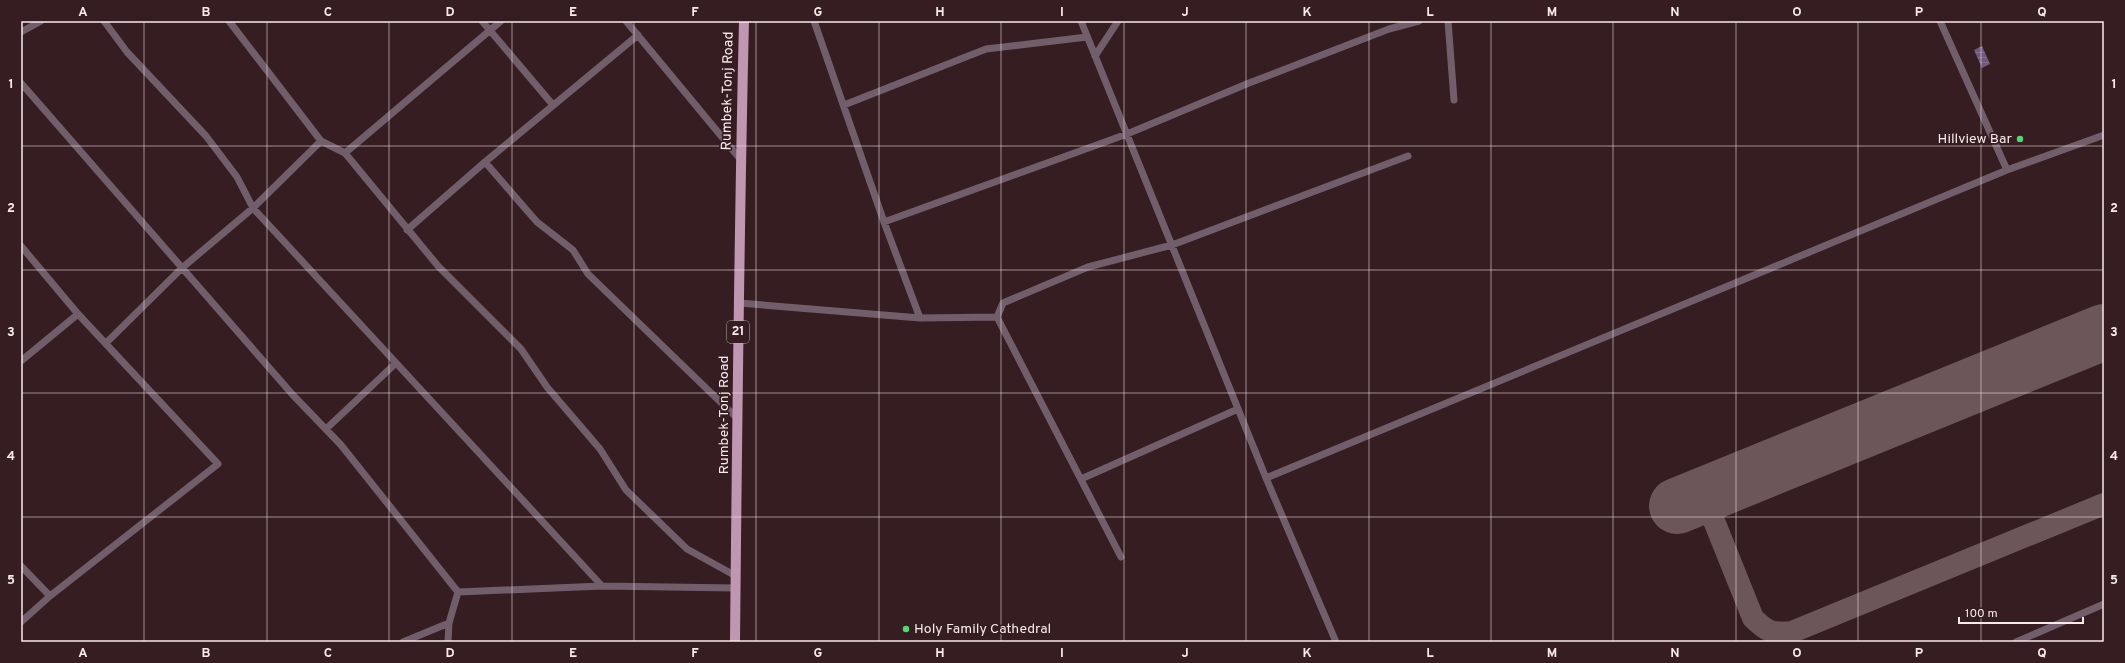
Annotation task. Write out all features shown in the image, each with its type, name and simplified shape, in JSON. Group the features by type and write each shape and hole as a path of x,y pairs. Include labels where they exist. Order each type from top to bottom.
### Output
{"main road":[{"name":"Rumbek-Tonj Road","path":"735,642 736,588 734,574 738,486 737,418 744,21"}],"street":[{"path":"21,32 41,21"},
{"path":"104,21 128,52 206,136 237,177 253,208 602,586"},
{"path":"229,21 321,141 345,153 438,266 521,349 547,387 577,420 600,449 626,490 687,549 734,574"},
{"path":"482,21 554,105"},
{"path":"345,153 501,21"},
{"path":"626,21 741,160"},
{"path":"814,21 884,222 920,318"},
{"path":"1081,21 1266,478 1336,642"},
{"path":"1095,56 1118,21"},
{"path":"884,222 1127,134 1248,82 1390,29 1419,21"},
{"path":"1448,21 1454,100"},
{"path":"1940,21 2007,170"},
{"path":"407,230 485,162 638,35"},
{"path":"844,105 986,49 1087,37"},
{"path":"21,83 292,394 341,445 458,592"},
{"path":"1266,478 2007,170 2104,135"},
{"path":"106,343 182,268 253,208 321,141"},
{"path":"997,317 1003,303 1088,267 1172,245 1408,156"},
{"path":"485,162 537,222 573,250 588,274 737,418"},
{"path":"21,246 78,314 218,464 50,596 21,622"},
{"path":"739,303 920,318 997,317"},
{"path":"21,360 78,314"},
{"path":"997,317 1121,557"},
{"path":"326,429 396,363"},
{"path":"1081,479 1238,408"},
{"path":"21,566 50,596"},
{"path":"458,592 602,586 736,588"},
{"path":"448,642 449,622 458,592"},
{"path":"2016,642 2104,604"},
{"path":"403,642 449,622"}],"shaded area":[{"path":"1982,46 1990,64 1982,68 1974,50"}],"taxiway":[{"path":"1704,496 1753,618 1766,629 1779,633 1792,632 2104,504"}],"runway":[{"path":"1677,506 2104,332"}],"place":[{"name":"Hillview Bar","path":"2020,139"},
{"name":"Holy Family Cathedral","path":"906,629"}]}
